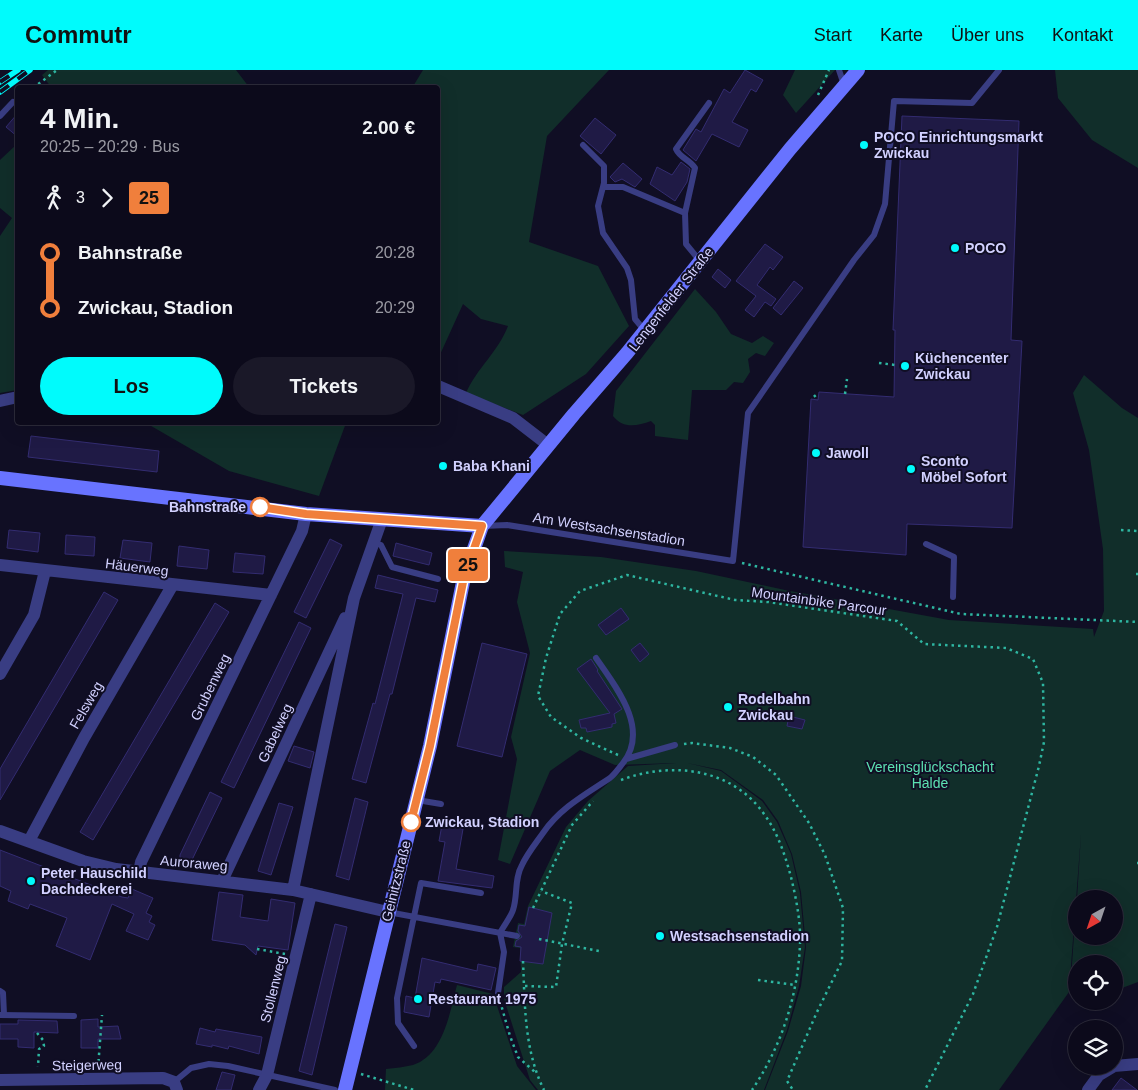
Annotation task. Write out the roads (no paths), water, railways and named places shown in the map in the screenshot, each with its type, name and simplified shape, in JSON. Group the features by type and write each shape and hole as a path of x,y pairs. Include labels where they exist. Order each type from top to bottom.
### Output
{"main road":[{"name":"Lengenfelder Straße","path":"482,526 645,331 858,70"},
{"path":"0,478 306,514 482,526"},
{"name":"Geinitzstraße","path":"345,1090 450,654 464,577 482,526"}],"street":[{"path":"440,387 514,418 548,445"},
{"path":"0,400 15,398"},
{"name":"Grubenweg","path":"139,873 141,862 302,531 306,514"},
{"name":"Gabelweg","path":"222,881 354,598 382,519"},
{"name":"Häuerweg","path":"0,565 271,596"},
{"path":"0,674 34,615 45,571"},
{"name":"Felsweg","path":"28,841 84,738 172,586"},
{"name":"Gabelweg","path":"293,890 354,598"},
{"name":"Auroraweg","path":"0,831 83,861 139,873 293,890 388,912"},
{"name":"Stollenweg","path":"259,1090 267,1075 312,894"},
{"path":"1123,1065 1138,1064"},
{"path":"1088,1090 1097,1075"},
{"name":"Steigerweg","path":"0,1080 81,1086 163,1078 175,1086"}],"lane":[{"path":"839,70 844,86"},
{"name":"Am Westsachsenstadion","path":"482,526 507,526 733,561 748,413 874,235 885,204 894,101 972,103 999,70"},
{"path":"0,116 13,102"},
{"path":"701,261 686,244 685,213 695,168 690,161 679,155 676,149 709,103"},
{"path":"583,145 604,166 603,187 598,206 603,233 626,268 631,280 635,319 645,331"},
{"path":"603,187 623,187 685,213"},
{"path":"375,543 381,545 392,567 438,579"},
{"path":"926,544 954,557 953,597"},
{"path":"498,993 504,952 500,933 514,909 516,883 521,865 544,830 563,809 612,776 626,759 634,740 631,721 623,696 596,658"},
{"path":"626,759 675,745"},
{"path":"416,800 441,804"},
{"path":"414,1046 398,1023 397,998 421,883 481,893"},
{"path":"388,912 517,936"},
{"path":"0,991 3,993 2,1015 74,1016"},
{"name":"Steigerweg","path":"175,1086 191,1068 209,1064 228,1066 335,1090"}],"railway":[{"path":"0,82 18,70"},
{"path":"0,92 30,70"}],"place":[{"name":"POCO Einrichtungsmarkt Zwickau","path":"864,145"},
{"name":"POCO","path":"955,248"},
{"name":"Küchencenter Zwickau","path":"905,366"},
{"name":"Jawoll","path":"816,453"},
{"name":"Baba Khani","path":"443,466"},
{"name":"Sconto Möbel Sofort","path":"911,469"},
{"name":"Bahnstraße","path":"260,507"},
{"name":"Rodelbahn Zwickau","path":"728,707"},
{"name":"Zwickau, Stadion","path":"411,822"},
{"name":"Peter Hauschild Dachdeckerei","path":"31,881"},
{"name":"Westsachsenstadion","path":"660,936"},
{"name":"Restaurant 1975","path":"418,999"}],"park label":[{"name":"Vereinsglückschacht Halde","path":"930,776"}]}
